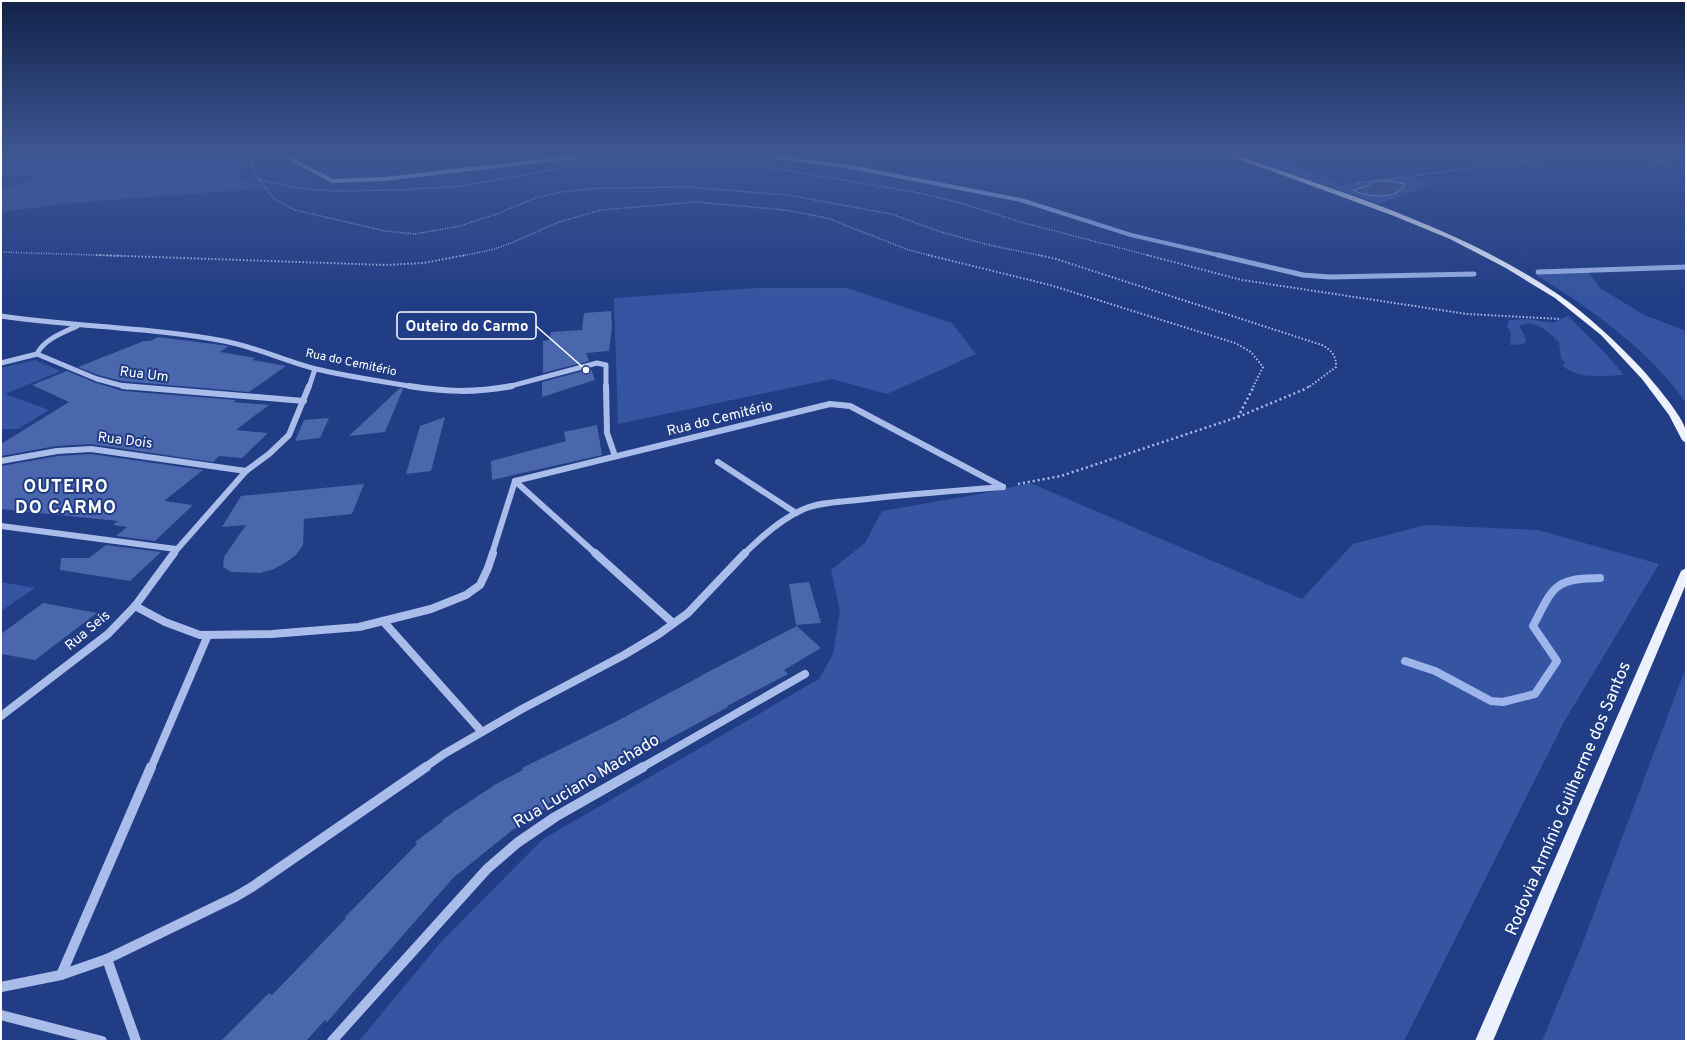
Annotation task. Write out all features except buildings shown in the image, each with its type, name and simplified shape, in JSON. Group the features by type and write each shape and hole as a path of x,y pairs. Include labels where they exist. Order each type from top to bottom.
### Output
{"main road":[{"path":"1362,203 1420,224 1467,245 1550,292 1592,323 1617,346 1652,386 1669,409 1686,440"},
{"name":"Rodovia Armínio Guilherme dos Santos","path":"1484,1041 1686,571"}],"street":[{"name":"Rua do Cemitério","path":"1,316 77,326 196,336 226,341 315,369 361,379 460,392 492,389 601,363 606,365 607,433 614,456"},
{"path":"1,363 37,354 38,349 49,341 77,326"},
{"name":"Rua Um","path":"37,354 97,379 129,387 304,401"},
{"path":"246,471 269,454 289,435 304,401 315,369"},
{"name":"Rua do Cemitério","path":"515,480 830,404 842,404 850,406 1003,487"},
{"name":"Rua Dois","path":"1,461 57,451 91,449 246,471"},
{"path":"718,462 796,513"},
{"name":"Rua Seis","path":"1,716 108,634 135,606 176,549 246,471"},
{"path":"135,606 165,622 200,635 272,634 358,627 432,609 466,595 480,585 488,568 515,480 673,623"},
{"path":"1,987 61,975 106,959 235,897 252,887 444,754 522,709 624,655 688,613 741,556 762,536 787,517 806,508 881,497 1003,487"},
{"path":"1,526 176,549"},
{"path":"383,621 482,732"},
{"path":"61,975 208,635"},
{"name":"Rua Luciano Machado","path":"332,1041 487,869 517,843 555,817 805,674"},
{"path":"106,959 136,1041"},
{"path":"1,1015 102,1041"}],"path":[{"path":"278,203 295,210 385,231 415,234 460,226 497,214 524,203"},
{"path":"1,252 385,265 423,263 491,250 509,244 559,222 601,210 651,204 682,203"},
{"path":"710,203 742,204 827,218 909,250 963,265 1050,285 1235,343 1251,351 1259,359 1263,367 1238,417"},
{"path":"829,203 891,214 941,232 989,245 1056,259 1322,345 1335,353 1337,359 1336,367 1305,389 1238,417 1061,476 1003,487"},
{"path":"959,203 1024,223 1242,280 1467,314 1494,317 1533,316 1592,323"}],"shaded area":[{"path":"1,203 76,203 9,211 1,214"},
{"path":"1587,270 1600,288 1644,315 1686,331 1686,403 1656,366 1617,331 1575,300 1534,274"},
{"path":"756,288 847,288 952,323 976,354 887,394 832,379 618,424 614,298"},
{"path":"1568,316 1605,353 1624,375 1591,376 1568,370 1562,365 1566,364 1561,359 1559,342 1546,330 1536,325 1525,324 1519,326 1525,336 1526,342 1523,344 1510,345 1511,333 1507,326 1509,320 1528,319 1553,323"},
{"path":"35,360 61,371 5,394 49,410 18,429 1,429 1,368"},
{"path":"1030,483 1302,599 1353,544 1425,525 1538,530 1659,564 1564,722 1404,1041 359,1041 441,942 543,839 819,679 833,654 840,611 831,570 865,543 882,511 980,494"},
{"path":"1,582 35,588 1,611"},
{"path":"1686,667 1686,1041 1542,1041 1580,950"}],"waterway":[{"path":"1029,203 1131,235 1222,256"},
{"path":"1218,255 1303,275 1330,277 1474,274"},
{"path":"1538,272 1686,267"},
{"path":"1405,661 1435,671 1491,701 1503,702 1535,694 1557,661 1533,626 1545,602 1556,588 1563,583 1573,580 1600,578"}],"place":[{"name":"Outeiro do Carmo","path":"586,370"}],"district":[{"name":"OUTEIRO DO CARMO","path":"66,497"}]}
